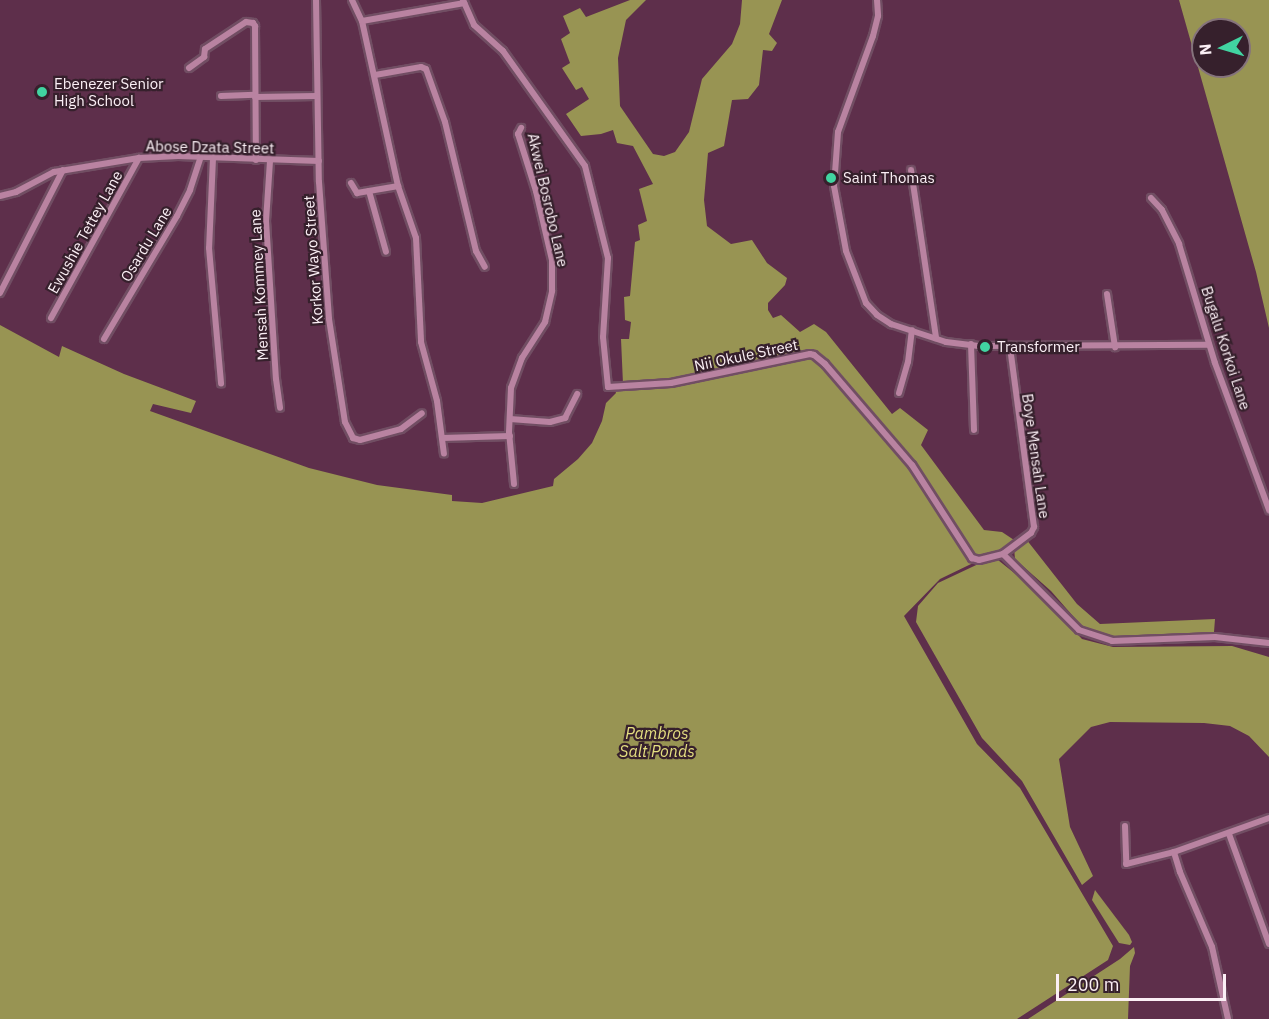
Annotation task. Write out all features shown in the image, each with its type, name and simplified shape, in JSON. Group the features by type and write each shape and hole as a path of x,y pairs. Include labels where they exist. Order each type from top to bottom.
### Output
{"street":[{"name":"Korkor Wayo Street","path":"316,0 316,96 329,319 338,386 347,428 353,438 360,440 401,429 422,413"},
{"path":"352,0 362,21 398,186 416,238 421,342 433,383 444,454"},
{"path":"877,0 878,16 873,36 838,132 834,186 846,251 866,303 877,315 936,338 971,344 1114,347 1209,345"},
{"path":"362,21 463,2"},
{"name":"Nii Okule Street","path":"463,2 474,25 502,51 585,166 608,258 603,337 608,387 693,379 810,354 825,364 912,465 972,558 979,560 1003,554"},
{"path":"189,68 204,57 205,49 246,22 253,23 255,26 256,160"},
{"path":"375,75 421,67 426,69 445,122 476,251 484,267"},
{"path":"221,96 316,96"},
{"name":"Akwei Bosrobo Lane","path":"514,484 510,436 512,388 522,358 544,322 552,291 552,260 536,191 518,134 521,128"},
{"name":"Abose Dzata Street","path":"0,196 63,170 139,158 201,157 319,161"},
{"name":"Osardu Lane","path":"104,339 177,216 190,190 201,157"},
{"name":"Ewushie Tettey Lane","path":"51,318 139,158"},
{"path":"213,158 209,248 221,383"},
{"name":"Mensah Kommey Lane","path":"270,161 266,221 276,379 280,408"},
{"path":"0,292 63,170"},
{"path":"911,170 936,338"},
{"path":"351,183 357,193 398,186"},
{"path":"369,191 386,252"},
{"name":"Bugalu Korkoi Lane","path":"1151,198 1162,210 1179,244 1209,345 1269,510"},
{"path":"1107,294 1114,347"},
{"path":"899,393 908,362 912,330"},
{"path":"971,344 974,430"},
{"name":"Boye Mensah Lane","path":"1003,554 1031,533 1034,527 1010,346"},
{"path":"510,419 550,422 565,418 577,394"},
{"path":"442,438 510,436"},
{"path":"1003,554 1048,596 1075,626 1096,637 1112,641 1234,638 1269,643"},
{"path":"1125,826 1126,864 1174,852 1269,818"},
{"path":"1229,834 1269,944"},
{"path":"1174,852 1212,948 1228,1019"}],"water":[{"name":"Pambros Salt Ponds","path":"630,0 646,0 626,20 618,58 620,106 653,154 664,156 675,152 689,132 702,79 732,44 740,24 742,0 782,0 769,34 777,43 772,51 763,50 759,85 748,99 732,100 724,146 708,153 704,200 707,226 731,244 752,240 767,263 787,278 785,285 768,303 768,310 773,318 781,315 800,332 814,324 826,332 892,414 900,408 928,430 921,445 984,530 1002,532 1014,540 998,551 940,579 904,616 977,744 1020,788 1113,946 1108,960 1017,1019 0,1019 0,325 59,357 62,346 124,374 196,401 191,413 153,404 150,411 309,468 377,485 452,495 452,501 482,503 553,486 554,479 578,459 592,443 602,421 606,403 616,393 614,386 623,384 621,339 629,339 631,322 625,320 624,297 630,296 635,242 640,240 638,225 647,221 639,189 653,184 633,146 617,143 613,130 581,136 566,114 589,99 582,87 576,90 562,68 570,63 561,39 570,33 563,16 580,8 586,17"},
{"path":"1179,0 1269,0 1269,328 1256,272 1201,78 1251,78 1251,18 1191,18 1191,42"},
{"path":"1026,539 1077,604 1100,624 1215,619 1214,632 1119,639 1086,631 1051,591 1015,559 1014,548"},
{"path":"989,559 998,560 1034,589 1082,639 1113,647 1232,646 1269,657 1269,757 1249,736 1230,726 1204,723 1110,722 1091,727 1059,759 1070,827 1093,876 1082,885 1022,781 982,738 916,622 918,606 938,583"},
{"path":"1095,890 1129,935 1132,942 1130,945 1119,943 1092,900"},
{"path":"1134,947 1135,953 1130,966 1128,1019 1028,1019 1120,959"}],"place":[{"name":"Ebenezer Senior High School","path":"42,92"},
{"name":"Saint Thomas","path":"831,178"},
{"name":"Transformer","path":"985,347"}]}
